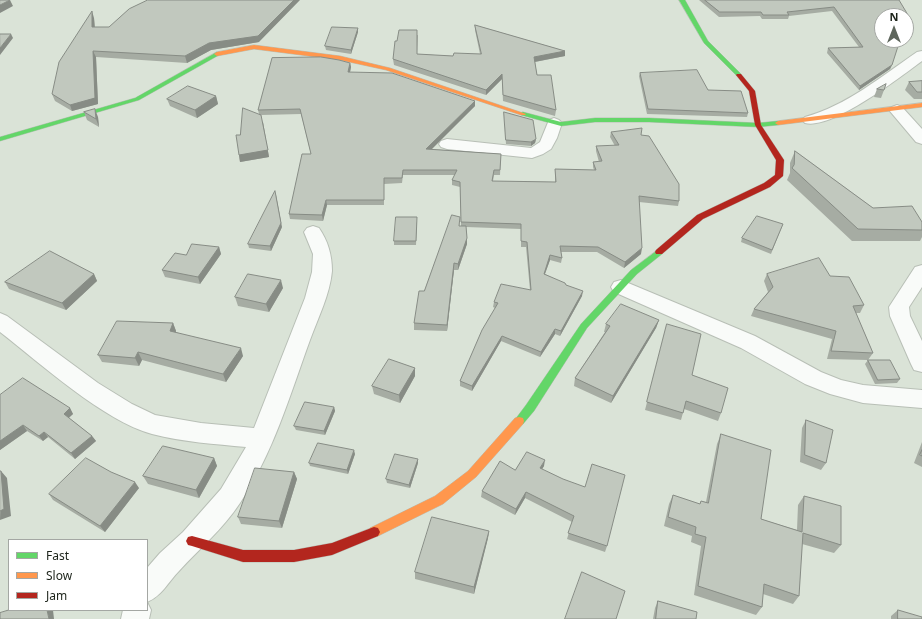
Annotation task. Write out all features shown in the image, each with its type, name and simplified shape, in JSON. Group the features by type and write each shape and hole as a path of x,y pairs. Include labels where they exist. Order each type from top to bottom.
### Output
{"street":[{"path":"192,541 243,556 294,556 332,549 389,526 439,500 472,474 530,408 584,326 640,267 700,217 767,185 779,176 780,160 758,125 752,91 746,80 706,42 682,0"},
{"path":"0,139 137,99 216,54 254,47 334,56 388,69 561,124 595,120 649,120 758,125 896,110 922,105"},
{"path":"804,121 820,118 865,95 922,55"},
{"path":"896,110 922,140"},
{"path":"447,144 532,153 542,150 547,143 554,123"},
{"path":"148,588 168,562 192,541 230,497 244,475 262,439 315,298 322,272 322,254 313,232"},
{"path":"922,272 898,307 900,316 922,364"},
{"path":"621,287 748,342 813,378 838,388 863,394 922,399"},
{"path":"0,321 90,389 124,411 152,424 207,434 262,439"}],"building":[{"path":"0,0 10,0 0,5"},
{"path":"148,0 294,0 258,36 209,43 185,56 93,51 95,98 70,105 52,94 59,62 92,11 92,27 109,27 129,9"},
{"path":"705,0 899,0 904,8 874,8 874,48 897,48 892,65 860,86 828,48 863,47 834,7 787,12 789,15 763,15 761,12 720,12"},
{"path":"475,25 565,51 534,57 537,75 551,75 556,110 503,95 502,74 486,90 393,59 395,41 397,41 399,30 417,30 417,54 453,56 454,53 481,54"},
{"path":"332,27 358,28 351,50 325,46"},
{"path":"0,34 11,34 0,48"},
{"path":"321,57 350,63 348,72 392,73 475,101 426,149 501,154 500,170 494,170 492,181 556,182 555,169 596,170 593,162 602,161 596,146 619,145 611,132 642,128 641,135 649,136 679,184 679,201 639,196 642,248 625,262 598,247 560,246 562,258 550,255 544,274 565,283 566,285 583,291 561,331 555,329 541,352 502,336 472,386 460,381 482,330 498,303 494,302 501,284 531,290 527,242 521,241 521,224 461,222 460,182 452,180 457,170 403,170 402,178 384,178 384,200 326,200 322,215 289,214 302,154 311,154 300,109 258,110 272,58"},
{"path":"697,70 708,90 741,91 748,113 648,109 640,73"},
{"path":"922,81 922,92 917,92 909,82"},
{"path":"886,84 884,90 877,89"},
{"path":"188,86 216,96 195,110 167,99"},
{"path":"243,108 261,115 268,150 239,155 236,135 240,135"},
{"path":"95,109 96,119 84,112"},
{"path":"504,112 533,120 536,139 531,142 506,140"},
{"path":"795,151 873,208 912,206 922,222 922,230 858,229 792,168 794,165"},
{"path":"275,191 281,223 270,246 248,244"},
{"path":"452,215 460,217 459,226 466,226 467,238 458,264 454,263 447,325 414,323 419,291 424,291"},
{"path":"757,216 783,224 772,250 742,238"},
{"path":"396,217 417,217 416,241 394,241"},
{"path":"192,244 219,247 198,277 162,270 175,253 186,255"},
{"path":"50,251 94,274 62,303 5,282"},
{"path":"819,258 830,276 849,277 864,305 853,306 873,353 831,351 836,331 754,309 773,287 767,274"},
{"path":"248,274 281,280 266,304 235,297"},
{"path":"621,304 659,320 613,396 575,378 610,326 606,324"},
{"path":"117,321 173,323 170,331 241,348 223,374 138,352 135,358 98,355"},
{"path":"667,324 701,334 692,375 728,388 721,413 686,401 683,413 647,402"},
{"path":"389,359 415,368 399,395 372,386"},
{"path":"868,360 890,360 900,379 878,380"},
{"path":"23,378 70,408 64,414 92,436 71,453 44,432 39,436 23,425 0,441 0,395"},
{"path":"305,402 334,407 324,431 294,426"},
{"path":"806,420 833,430 826,463 805,455"},
{"path":"721,434 771,450 761,519 802,532 804,496 841,506 841,545 803,533 799,596 764,584 762,607 698,586 706,537 695,534 696,527 668,517 673,495 700,504 701,501 708,503"},
{"path":"318,443 354,450 347,470 309,463"},
{"path":"163,446 214,458 196,490 143,476"},
{"path":"527,452 545,460 540,468 585,487 592,464 625,475 607,546 568,533 574,516 526,492 516,509 482,491 500,461 515,470"},
{"path":"395,454 418,459 409,485 386,479"},
{"path":"86,458 111,472 135,482 100,526 49,494"},
{"path":"255,468 294,472 279,521 238,517"},
{"path":"0,471 4,509 0,511"},
{"path":"432,517 489,531 474,587 415,572"},
{"path":"582,572 625,591 616,619 565,619"},
{"path":"658,601 697,612 696,619 656,619"},
{"path":"8,610 47,611 49,619 0,619 0,613"},
{"path":"898,610 922,617 922,619 898,619"}],"traffic: fast":[{"path":"682,0 706,42 739,75"},
{"path":"0,139 137,99 217,54"},
{"path":"523,114 561,124 595,120 649,120 758,125 778,123"},
{"path":"519,421 530,408 584,326 634,272 659,252"}],"traffic: slow":[{"path":"217,54 254,47 340,58 388,69 523,114"},
{"path":"778,123 922,105"},
{"path":"374,532 439,500 472,474 519,421"}],"traffic: jam":[{"path":"659,252 700,217 767,185 779,176 780,160 758,125 752,91 739,75"},
{"path":"192,541 243,556 294,556 332,549 374,532"}]}
